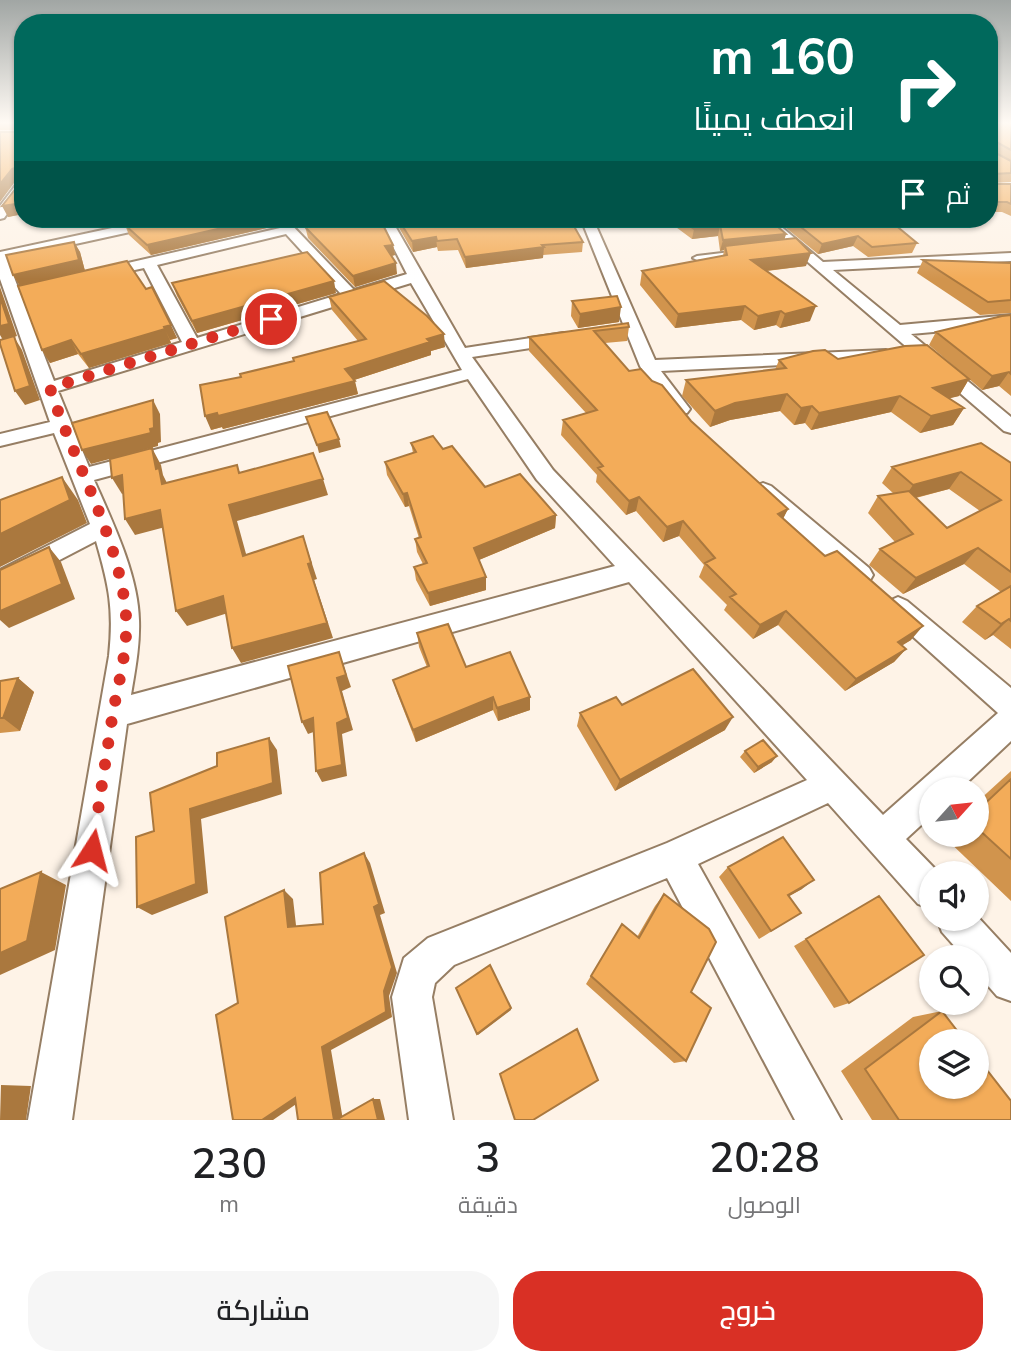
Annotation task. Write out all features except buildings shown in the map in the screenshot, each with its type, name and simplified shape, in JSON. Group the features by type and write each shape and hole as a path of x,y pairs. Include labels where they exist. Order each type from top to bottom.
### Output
{"street":[{"path":"7,181 14,181"},
{"path":"0,215 14,194"},
{"path":"50,1120 123,656 126,619 123,592 103,527 61,425 50,388 21,343 8,275 145,228"},
{"path":"82,278 265,228"},
{"path":"291,228 351,296"},
{"path":"390,228 465,363 507,427 545,475 919,877"},
{"path":"590,228 626,329 660,385 693,424"},
{"path":"773,228 792,247 823,266 1011,427"},
{"path":"823,266 1011,257"},
{"path":"148,262 191,343"},
{"path":"50,388 416,276"},
{"path":"897,330 1011,320"},
{"path":"82,476 465,363 579,336"},
{"path":"649,366 926,353"},
{"path":"0,440 61,425"},
{"path":"743,474 1011,706"},
{"path":"0,581 103,527"},
{"path":"113,714 633,571"},
{"path":"950,777 1011,721"},
{"path":"431,1120 412,997 418,972 441,951 675,857 833,784"},
{"path":"884,837 919,805"},
{"path":"675,857 819,1120"},
{"path":"966,931 1011,982"}],"lane":[{"path":"697,258 748,253"}],"route":[{"path":"92,850 123,656 126,619 123,592 103,527 61,425 50,388 271,319"}]}
